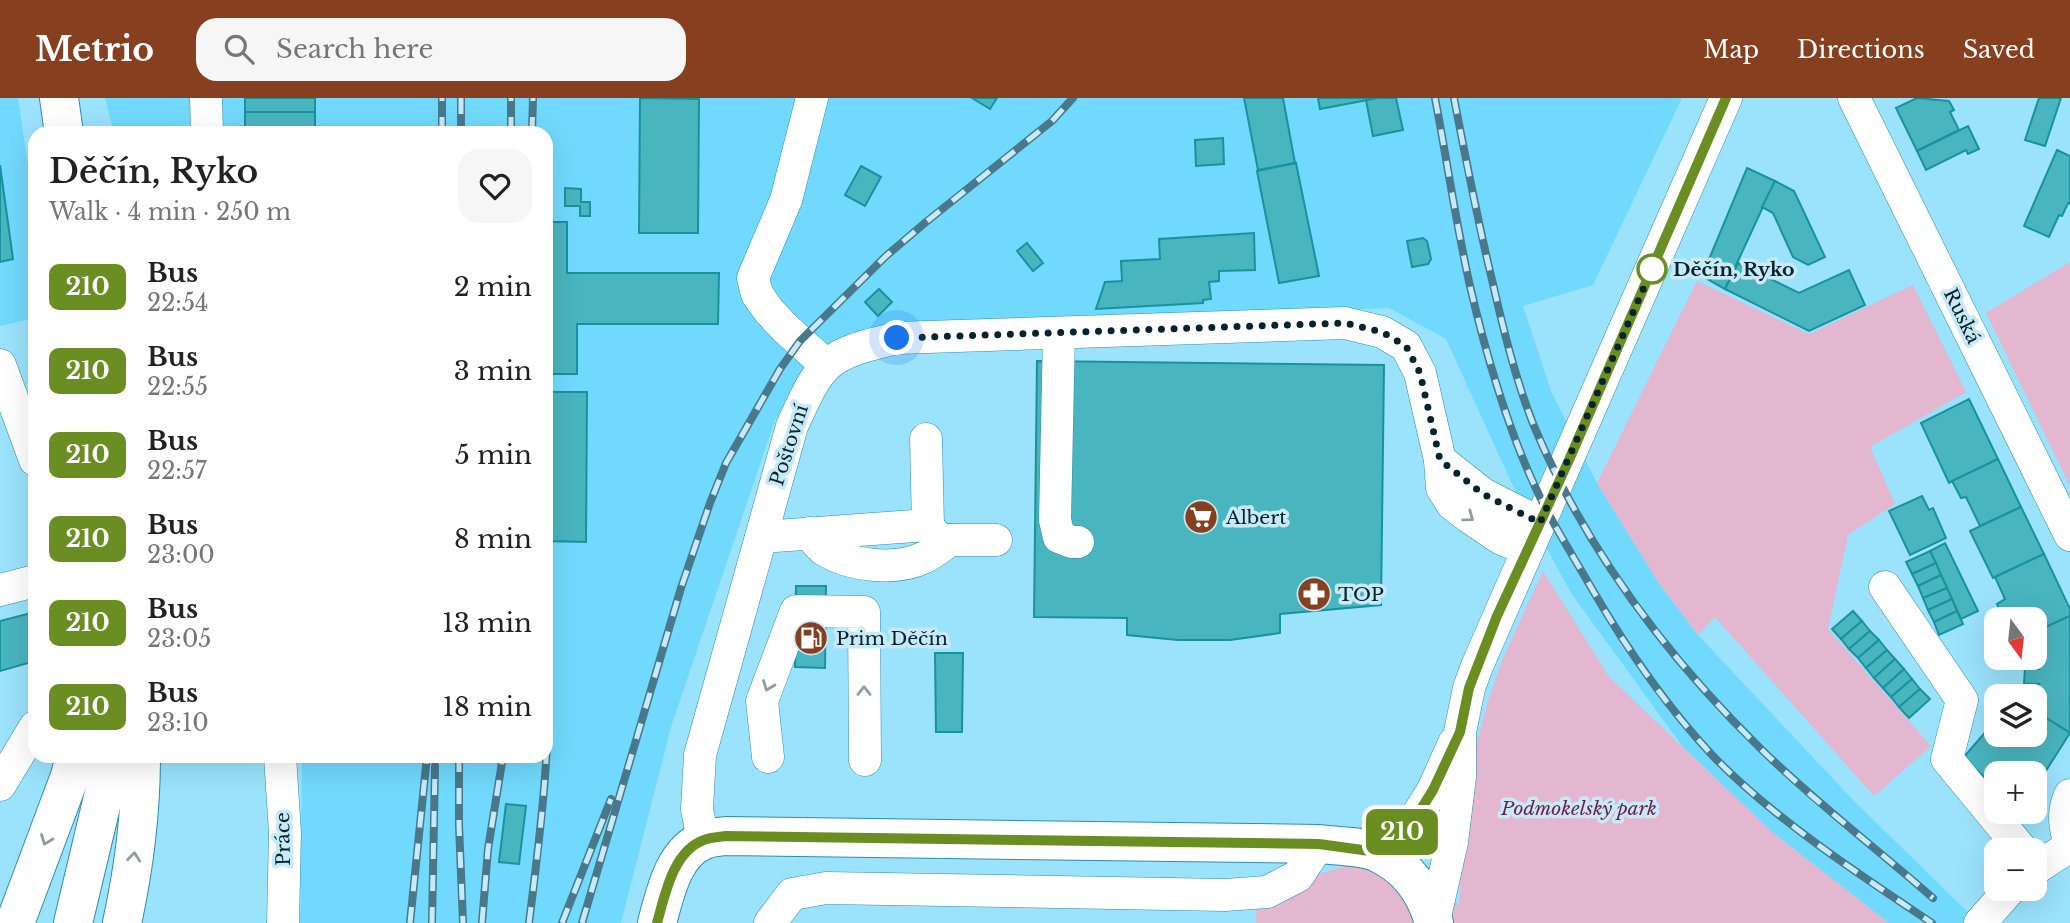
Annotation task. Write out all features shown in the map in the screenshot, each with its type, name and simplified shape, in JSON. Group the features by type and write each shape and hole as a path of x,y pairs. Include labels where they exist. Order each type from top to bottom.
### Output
{"main road":[{"path":"59,98 63,126"},
{"path":"15,923 73,763"},
{"path":"73,923 102,802 107,763"},
{"path":"122,923 132,875 141,791 141,763"},
{"path":"657,923 667,888 684,855 703,840 726,836 1319,844 1377,852 1404,871 1422,890 1434,922"}],"street":[{"path":"206,98 207,126"},
{"path":"812,98 786,200 753,278 757,294 769,312 826,365"},
{"path":"1434,922 1452,842 1460,777 1460,732 1469,688 1726,98"},
{"name":"Ruská","path":"1854,98 2070,535"},
{"name":"Poštovní","path":"703,840 697,809 700,755 792,426 812,382 826,365 851,350 897,338 1345,323 1382,332 1406,346 1420,373 1440,460 1442,488 1452,504 1500,538 1534,537"},
{"path":"1059,333 1055,520 1059,537 1078,542"},
{"path":"0,365 28,441"},
{"path":"926,439 939,533"},
{"path":"761,537 809,533 939,533 996,540"},
{"path":"0,590 28,583"},
{"path":"1885,587 1962,700 1947,759 2011,838"},
{"path":"768,757 762,701 796,611 864,612 865,760"},
{"path":"1377,852 1416,817 1433,790 1460,732"},
{"path":"0,785 28,739"},
{"name":"Práce","path":"280,763 285,833 283,923"},
{"path":"2047,857 2070,846 2064,825 2066,802 2070,795"},
{"path":"770,923 792,894 827,888 1225,895 1266,892 1298,876 1319,844"},
{"path":"1980,923 1999,901"}],"shaded area":[{"path":"0,98 18,98 28,166 28,320 0,326"},
{"path":"105,98 1682,98 1593,285 1523,306 1551,391 1597,483 1658,582 1698,635 1852,799 1979,923 1889,923 1772,832 1683,747 1571,593 1514,488 1446,339 1389,308 883,329 827,345 775,420 671,727 621,923 300,923 302,763 553,763 553,126 112,126"}],"green space":[{"path":"2070,262 2070,486 1986,313"},
{"path":"1697,281 1809,334 1913,285 1966,392 1870,447 1895,504 1848,535 1828,629 1931,746 1874,796 1715,617 1698,635 1658,582 1597,483"},
{"name":"Podmokelský park","path":"1543,571 1609,677 1772,832 1889,923 1256,923 1257,893 1352,864 1459,904 1465,786 1503,658"}],"building":[{"path":"245,98 315,98 315,112 245,112"},
{"path":"640,98 699,99 698,233 639,233"},
{"path":"972,98 997,98 990,109"},
{"path":"1244,98 1283,98 1295,163 1258,170"},
{"path":"1318,98 1378,98 1320,109"},
{"path":"1396,98 1403,130 1373,136 1366,100"},
{"path":"1917,98 1949,101 1954,110 1950,112 1959,130 1917,151 1896,108"},
{"path":"2039,98 2061,98 2045,146 2025,140"},
{"path":"245,112 315,112 315,126 245,126"},
{"path":"1968,126 1979,149 1968,154 1966,150 1926,170 1917,151"},
{"path":"1223,138 1224,164 1196,166 1195,140"},
{"path":"2057,150 2070,156 2070,204 2068,203 2062,216 2059,215 2049,237 2024,226"},
{"path":"1296,163 1319,276 1279,283 1257,171"},
{"path":"0,165 13,259 0,262"},
{"path":"861,166 881,177 865,206 845,195"},
{"path":"1747,168 1775,181 1725,289 1702,276"},
{"path":"1775,181 1794,191 1825,257 1808,265 1793,257 1773,213 1762,207"},
{"path":"565,188 581,189 581,202 590,202 590,216 580,216 580,206 565,206"},
{"path":"553,222 567,222 567,273 719,273 718,324 577,324 577,374 553,374"},
{"path":"1254,233 1255,270 1219,271 1219,281 1209,282 1211,299 1203,300 1203,303 1096,309 1105,282 1122,281 1121,261 1160,259 1159,239"},
{"path":"1423,238 1427,241 1431,259 1428,264 1412,267 1407,241"},
{"path":"1027,243 1043,263 1033,271 1017,251"},
{"path":"1738,263 1799,293 1849,270 1865,305 1809,331 1725,289"},
{"path":"879,289 892,302 878,316 865,302"},
{"path":"1037,361 1384,365 1381,605 1280,614 1280,633 1230,640 1178,640 1127,635 1127,618 1034,617"},
{"path":"553,392 587,392 586,542 553,541"},
{"path":"1969,399 1998,459 1949,483 1921,423"},
{"path":"1998,459 2021,507 1980,526 1966,497 1961,498 1952,481"},
{"path":"1922,496 1929,510 1933,508 1946,538 1910,555 1889,511"},
{"path":"2021,507 2044,554 1993,578 1970,531"},
{"path":"1945,543 1978,611 1961,619 1930,551"},
{"path":"1930,551 1936,563 1912,574 1906,562"},
{"path":"2044,554 2070,609 2070,616 2048,626 2048,607 1998,607 1997,604 2005,599 1995,577"},
{"path":"1936,563 1941,575 1918,586 1912,574"},
{"path":"1941,575 1947,588 1923,598 1918,586"},
{"path":"796,586 826,586 825,668 795,667"},
{"path":"1947,588 1952,599 1928,610 1923,598"},
{"path":"1952,599 1957,611 1934,622 1928,610"},
{"path":"1853,611 1862,621 1841,639 1832,629"},
{"path":"1957,611 1963,624 1939,635 1934,622"},
{"path":"28,614 28,663 0,671 0,621"},
{"path":"2070,616 2070,733 2047,719 2047,684 2024,684 2025,670 2048,670 2048,626"},
{"path":"1862,621 1870,631 1849,649 1841,639"},
{"path":"1870,631 1879,640 1858,658 1849,649"},
{"path":"1879,640 1887,650 1866,668 1858,658"},
{"path":"1887,650 1895,659 1874,678 1866,668"},
{"path":"935,653 963,653 962,732 936,732"},
{"path":"1895,659 1904,669 1883,688 1874,678"},
{"path":"1904,669 1912,679 1891,697 1883,688"},
{"path":"1912,679 1920,689 1899,707 1891,697"},
{"path":"1920,689 1930,699 1909,718 1899,707"},
{"path":"2047,719 2070,733 2047,769 2047,761 1984,761 1984,777 1963,758 1984,734 1984,747 2047,747"},
{"path":"506,804 526,806 519,864 499,862"}],"railway":[{"path":"442,98 442,126"},
{"path":"461,98 461,126"},
{"path":"511,98 511,126"},
{"path":"532,126 533,98"},
{"path":"582,923 681,588 710,503 726,463 780,369 800,341 886,256 1052,121 1073,98"},
{"path":"1435,98 1470,286 1502,401 1534,485 1605,611 1663,697 1695,737 1737,779 1818,845 1932,923"},
{"path":"1454,98 1482,238 1516,374 1534,426 1555,471 1603,558 1661,639 1726,714 1803,788 1933,898"},
{"path":"410,923 426,763"},
{"path":"459,763 463,923"},
{"path":"482,923 488,849 502,763"},
{"path":"529,923 546,763"},
{"path":"432,923 435,766"},
{"path":"562,923 611,799"}],"bus line":[{"name":"210","path":"657,923 667,888 684,855 703,840 726,836 1319,844 1377,852 1416,817 1433,790 1460,732 1469,688 1497,616 1569,460 1726,98"}],"place":[{"name":"Děčín, Ryko","path":"1652,269"},
{"name":"Albert","path":"1201,517"},
{"name":"TOP","path":"1314,594"},
{"name":"Prim Děčín","path":"811,638"}],"route":[{"path":"897,338 1345,323 1382,332 1406,346 1420,373 1433,439 1440,460 1483,494 1540,523 1653,267 1652,269"}]}
